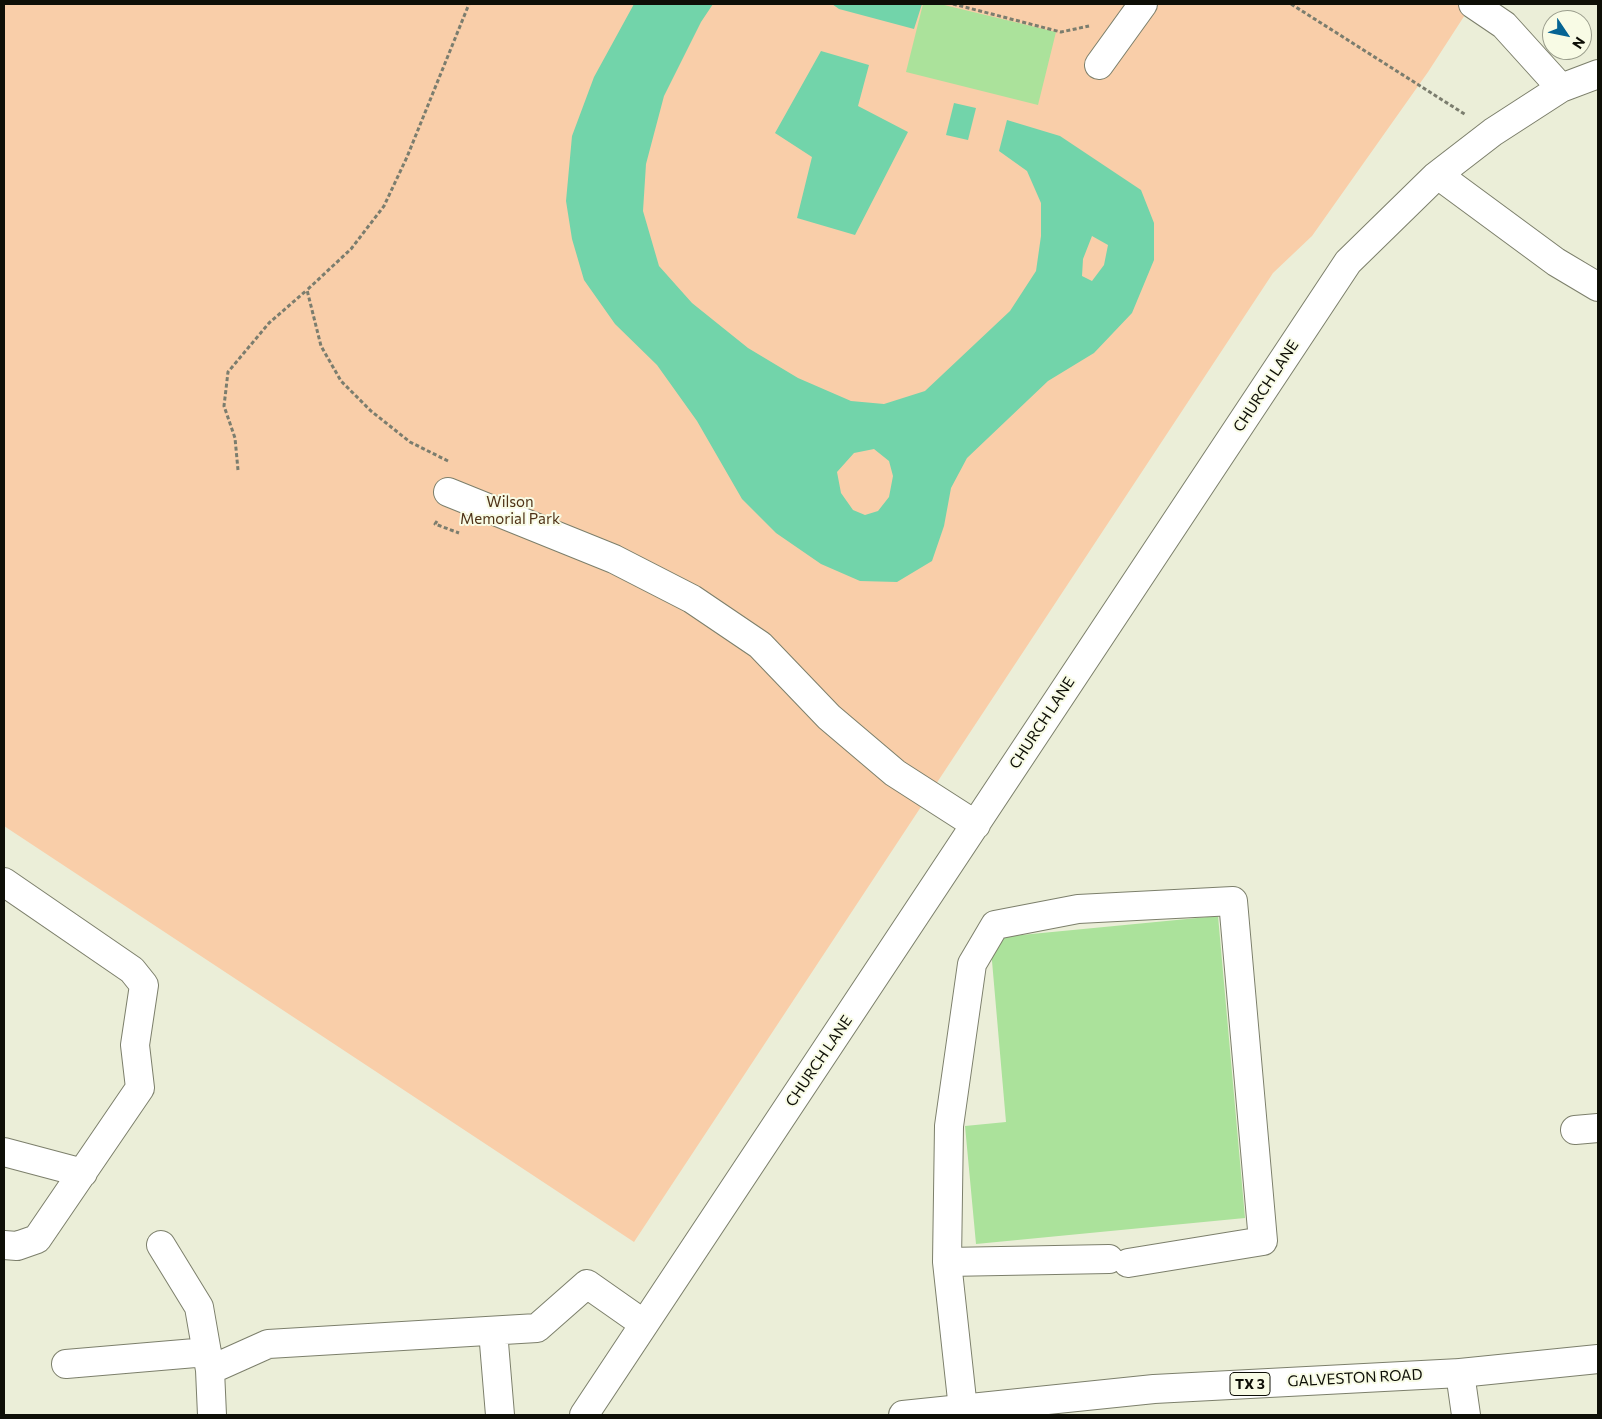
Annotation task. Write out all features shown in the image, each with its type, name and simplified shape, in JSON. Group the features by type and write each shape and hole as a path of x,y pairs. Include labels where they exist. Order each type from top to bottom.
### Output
{"street":[{"path":"1099,65 1143,4"},
{"path":"1474,4 1504,25 1561,88"},
{"name":"CHURCH LANE","path":"584,1415 1348,262 1438,175 1493,132 1561,88 1598,74"},
{"path":"1438,175 1556,262 1598,287"},
{"path":"448,492 614,559 692,599 760,646 828,717 895,774 976,824"},
{"path":"4,882 132,970 144,985 135,1045 140,1088 37,1239 17,1246 4,1245"},
{"path":"947,1262 1119,1261 1262,1241 1233,901 1078,909 996,925 972,964 949,1126 947,1262 963,1409"},
{"path":"4,1152 83,1173"},
{"path":"160,1245 198,1307 208,1361 212,1415"},
{"path":"66,1364 208,1361 268,1344 537,1328 587,1284 644,1324"},
{"path":"493,1331 500,1415"},
{"name":"GALVESTON ROAD","path":"903,1415 1154,1389 1460,1373 1598,1359"},
{"path":"1460,1373 1466,1415"}],"path":[{"path":"238,470 235,438 224,406 228,372 269,322 307,290 351,248 384,206 407,157 470,4"},
{"path":"953,4 1061,32 1090,26"},
{"path":"1291,4 1493,132"},
{"path":"307,290 321,346 341,381 372,411 410,442 459,466 435,524 459,533"}],"green space":[{"name":"Wilson Memorial Park","path":"4,4 1472,4 1428,72 1312,236 1273,273 634,1242 4,826"}],"shaded area":[{"path":"634,4 713,4 701,22 664,96 646,164 643,211 659,266 692,303 748,348 798,378 851,401 884,404 925,391 1010,311 1036,271 1041,236 1041,203 1027,171 999,151 1007,120 1060,136 1141,190 1154,223 1154,260 1132,313 1094,353 1048,381 967,458 951,488 944,526 932,561 897,582 860,581 821,564 776,533 742,499 697,421 657,365 615,324 584,280 572,239 566,201 572,136 594,77","holes":["1092,236 1108,245 1104,265 1092,281 1082,276 1083,259","874,449 889,461 893,476 889,497 878,511 865,515 853,510 841,493 837,472 854,453"]},
{"path":"832,4 922,4 914,29 839,9"},
{"path":"821,51 869,65 858,106 908,132 855,235 797,218 812,157 775,133"},
{"path":"954,103 976,108 968,140 946,135"}],"building":[{"path":"923,4 940,4 1056,32 1038,105 906,72"},
{"path":"1218,916 1245,1218 976,1244 965,1126 1006,1122 990,938"}]}
